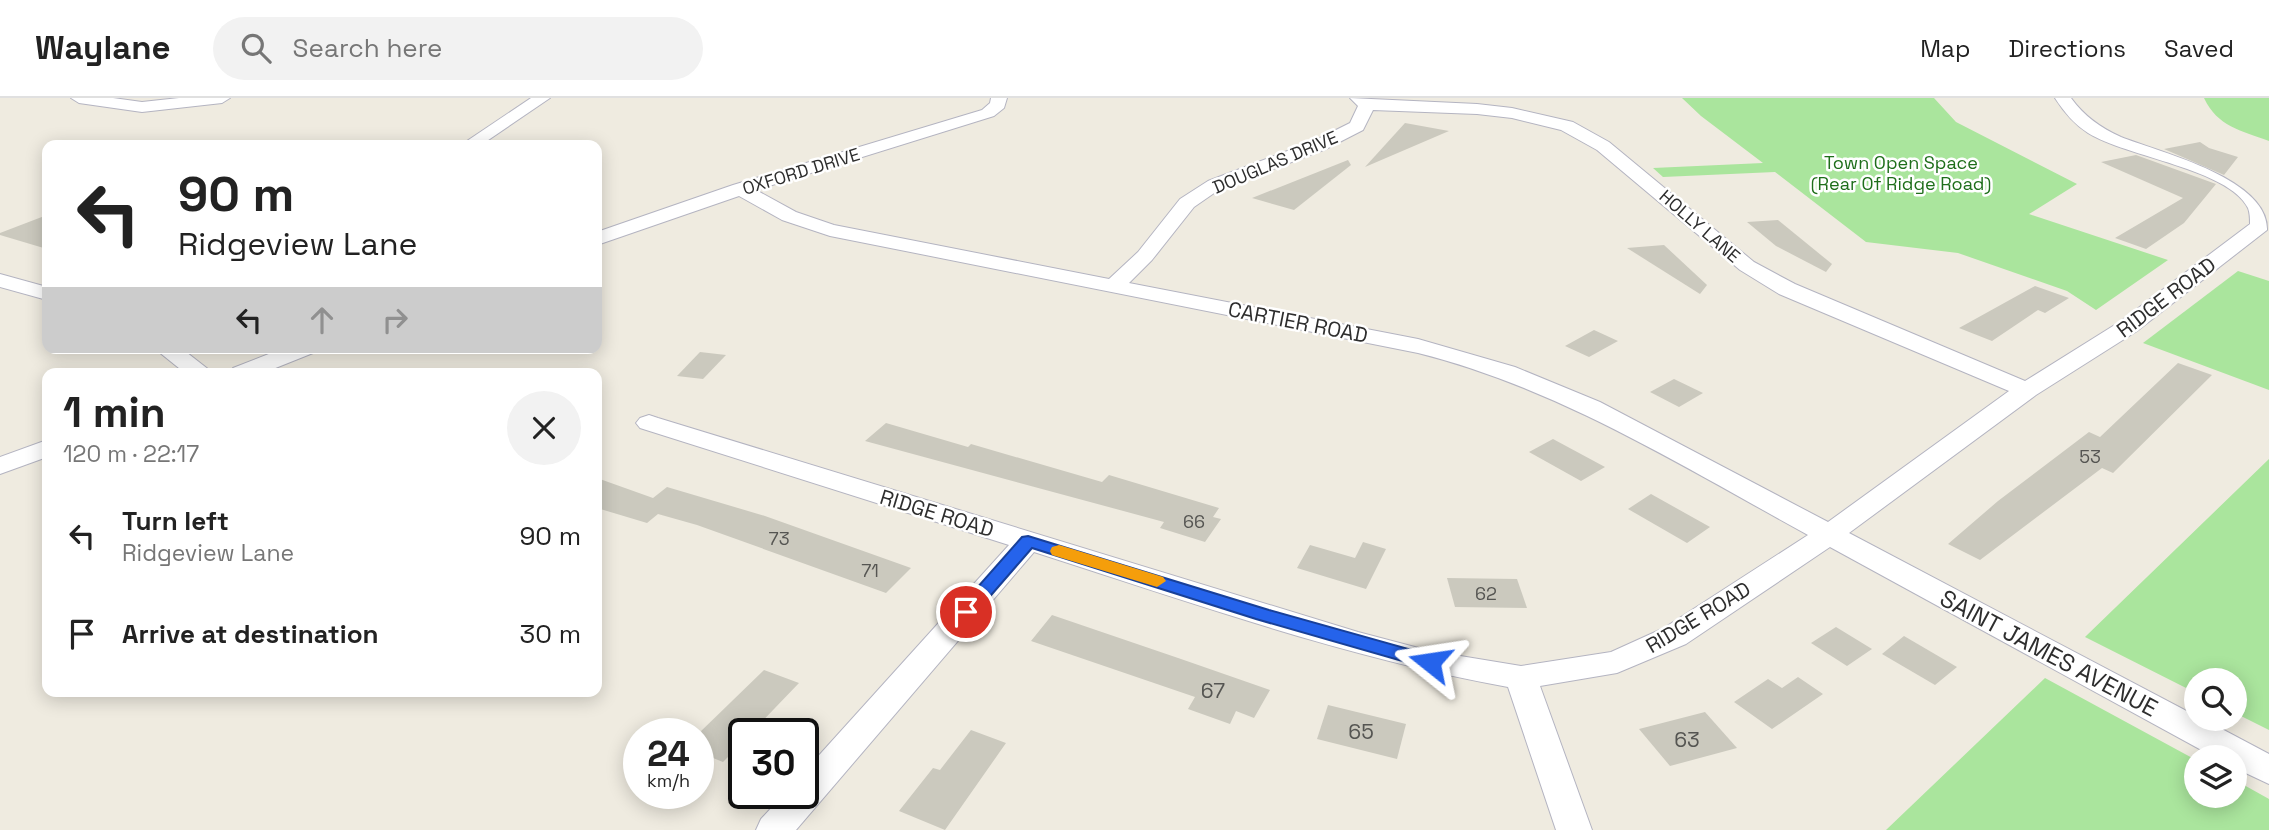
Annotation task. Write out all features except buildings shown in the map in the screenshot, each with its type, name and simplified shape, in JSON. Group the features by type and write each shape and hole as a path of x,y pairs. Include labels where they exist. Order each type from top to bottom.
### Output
{"street":[{"path":"79,98 142,107 222,98"},
{"path":"478,140 542,98"},
{"name":"OXFORD DRIVE","path":"602,237 740,189 988,113 998,105 999,98"},
{"name":"RIDGE ROAD","path":"649,423 1354,642 1430,662 1521,678 1617,662 1675,636 1828,536 2027,390 2129,326 2260,226 2258,207 2237,187 2208,173 2100,132 2077,117 2063,98"},
{"name":"HOLLY LANE","path":"1363,102 1453,107 1517,106 1567,126 1602,146 1747,267 1787,289 2027,390"},
{"name":"DOUGLAS DRIVE","path":"1113,286 1145,256 1187,203 1214,185 1320,145 1357,126 1363,102"},
{"name":"CARTIER ROAD","path":"740,189 789,216 830,230 1473,359 1519,375 1591,407 1828,536"},
{"path":"0,280 42,293"},
{"path":"174,354 194,368"},
{"path":"254,368 290,354"},
{"path":"0,467 42,450"},
{"name":"SAINT JAMES AVENUE","path":"1828,536 2269,770"},
{"path":"774,830 1028,541"},
{"path":"1521,678 1574,830"}],"green space":[{"name":"Town Open Space (Rear Of Ridge Road)","path":"1682,98 1934,98 1956,122 2077,184 2029,214 2168,260 2096,310 2067,291 1958,253 1866,242 1775,172 1663,177 1653,168 1763,163 1701,116"},
{"path":"2204,98 2269,98 2269,141 2223,121"},
{"path":"2238,271 2269,281 2269,390 2143,343"},
{"path":"2269,459 2269,730 2247,719 2247,668 2184,668 2184,687 2085,637"},
{"path":"2045,678 2184,753 2184,808 2247,808 2247,787 2269,799 2269,830 1886,830"}],"slow traffic":[{"path":"1059,551 1157,581"}],"route":[{"path":"966,612 1028,541 1354,642 1430,662"}]}
